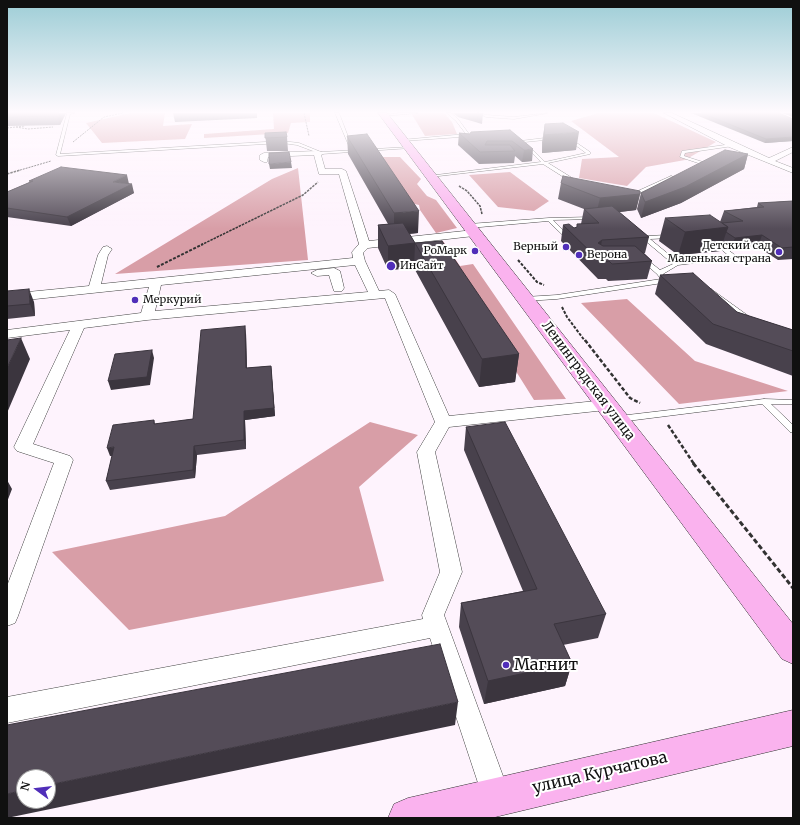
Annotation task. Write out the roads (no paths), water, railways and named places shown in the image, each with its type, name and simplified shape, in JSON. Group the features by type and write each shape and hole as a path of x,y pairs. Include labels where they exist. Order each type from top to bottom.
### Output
{"main road":[{"name":"Ленинградская улица","path":"414,152 437,175 477,228 525,299 793,649"},
{"name":"улица Курчатова","path":"408,818 793,728"}],"street":[{"path":"264,160 264,155 317,152 322,172 342,171 365,245"},
{"path":"750,152 793,170"},
{"path":"770,160 788,152"},
{"path":"375,295 359,261 357,252 365,245 477,228"},
{"path":"94,290 103,255 107,249"},
{"path":"7,298 140,285 156,286 359,261"},
{"path":"7,301 156,286 334,271 338,288"},
{"path":"147,316 156,286"},
{"path":"7,334 147,316 389,294 443,422"},
{"path":"7,616 64,460 23,447 79,324"},
{"path":"443,422 611,412"},
{"path":"443,422 426,452 451,572 433,616 497,798"},
{"path":"7,710 436,627"}],"lane":[{"path":"59,152 58,155 118,152"},
{"path":"317,152 335,152"},
{"path":"532,152 544,163 581,186"},
{"path":"437,175 544,163 589,153 587,152"},
{"path":"686,152 683,152 682,157 705,164 698,167"},
{"path":"515,160 521,166"},
{"path":"623,195 630,195 678,175"},
{"path":"477,228 548,219 599,218"},
{"path":"548,219 571,241"},
{"path":"660,273 677,264 733,256 705,234"},
{"path":"675,236 645,238 677,264"},
{"path":"635,259 642,259 660,273 663,280"},
{"path":"525,299 557,297 663,280 676,280"},
{"path":"705,286 756,323"},
{"path":"764,401 793,430"},
{"path":"611,412 662,414 764,401 793,402"}],"place":[{"name":"Верный","path":"566,247"},
{"name":"РоМарк","path":"475,251"},
{"name":"Детский сад Маленькая страна","path":"779,252"},
{"name":"Верона","path":"579,255"},
{"name":"ИнСайт","path":"391,266"},
{"name":"Меркурий","path":"135,300"},
{"name":"Магнит","path":"506,665"}]}
